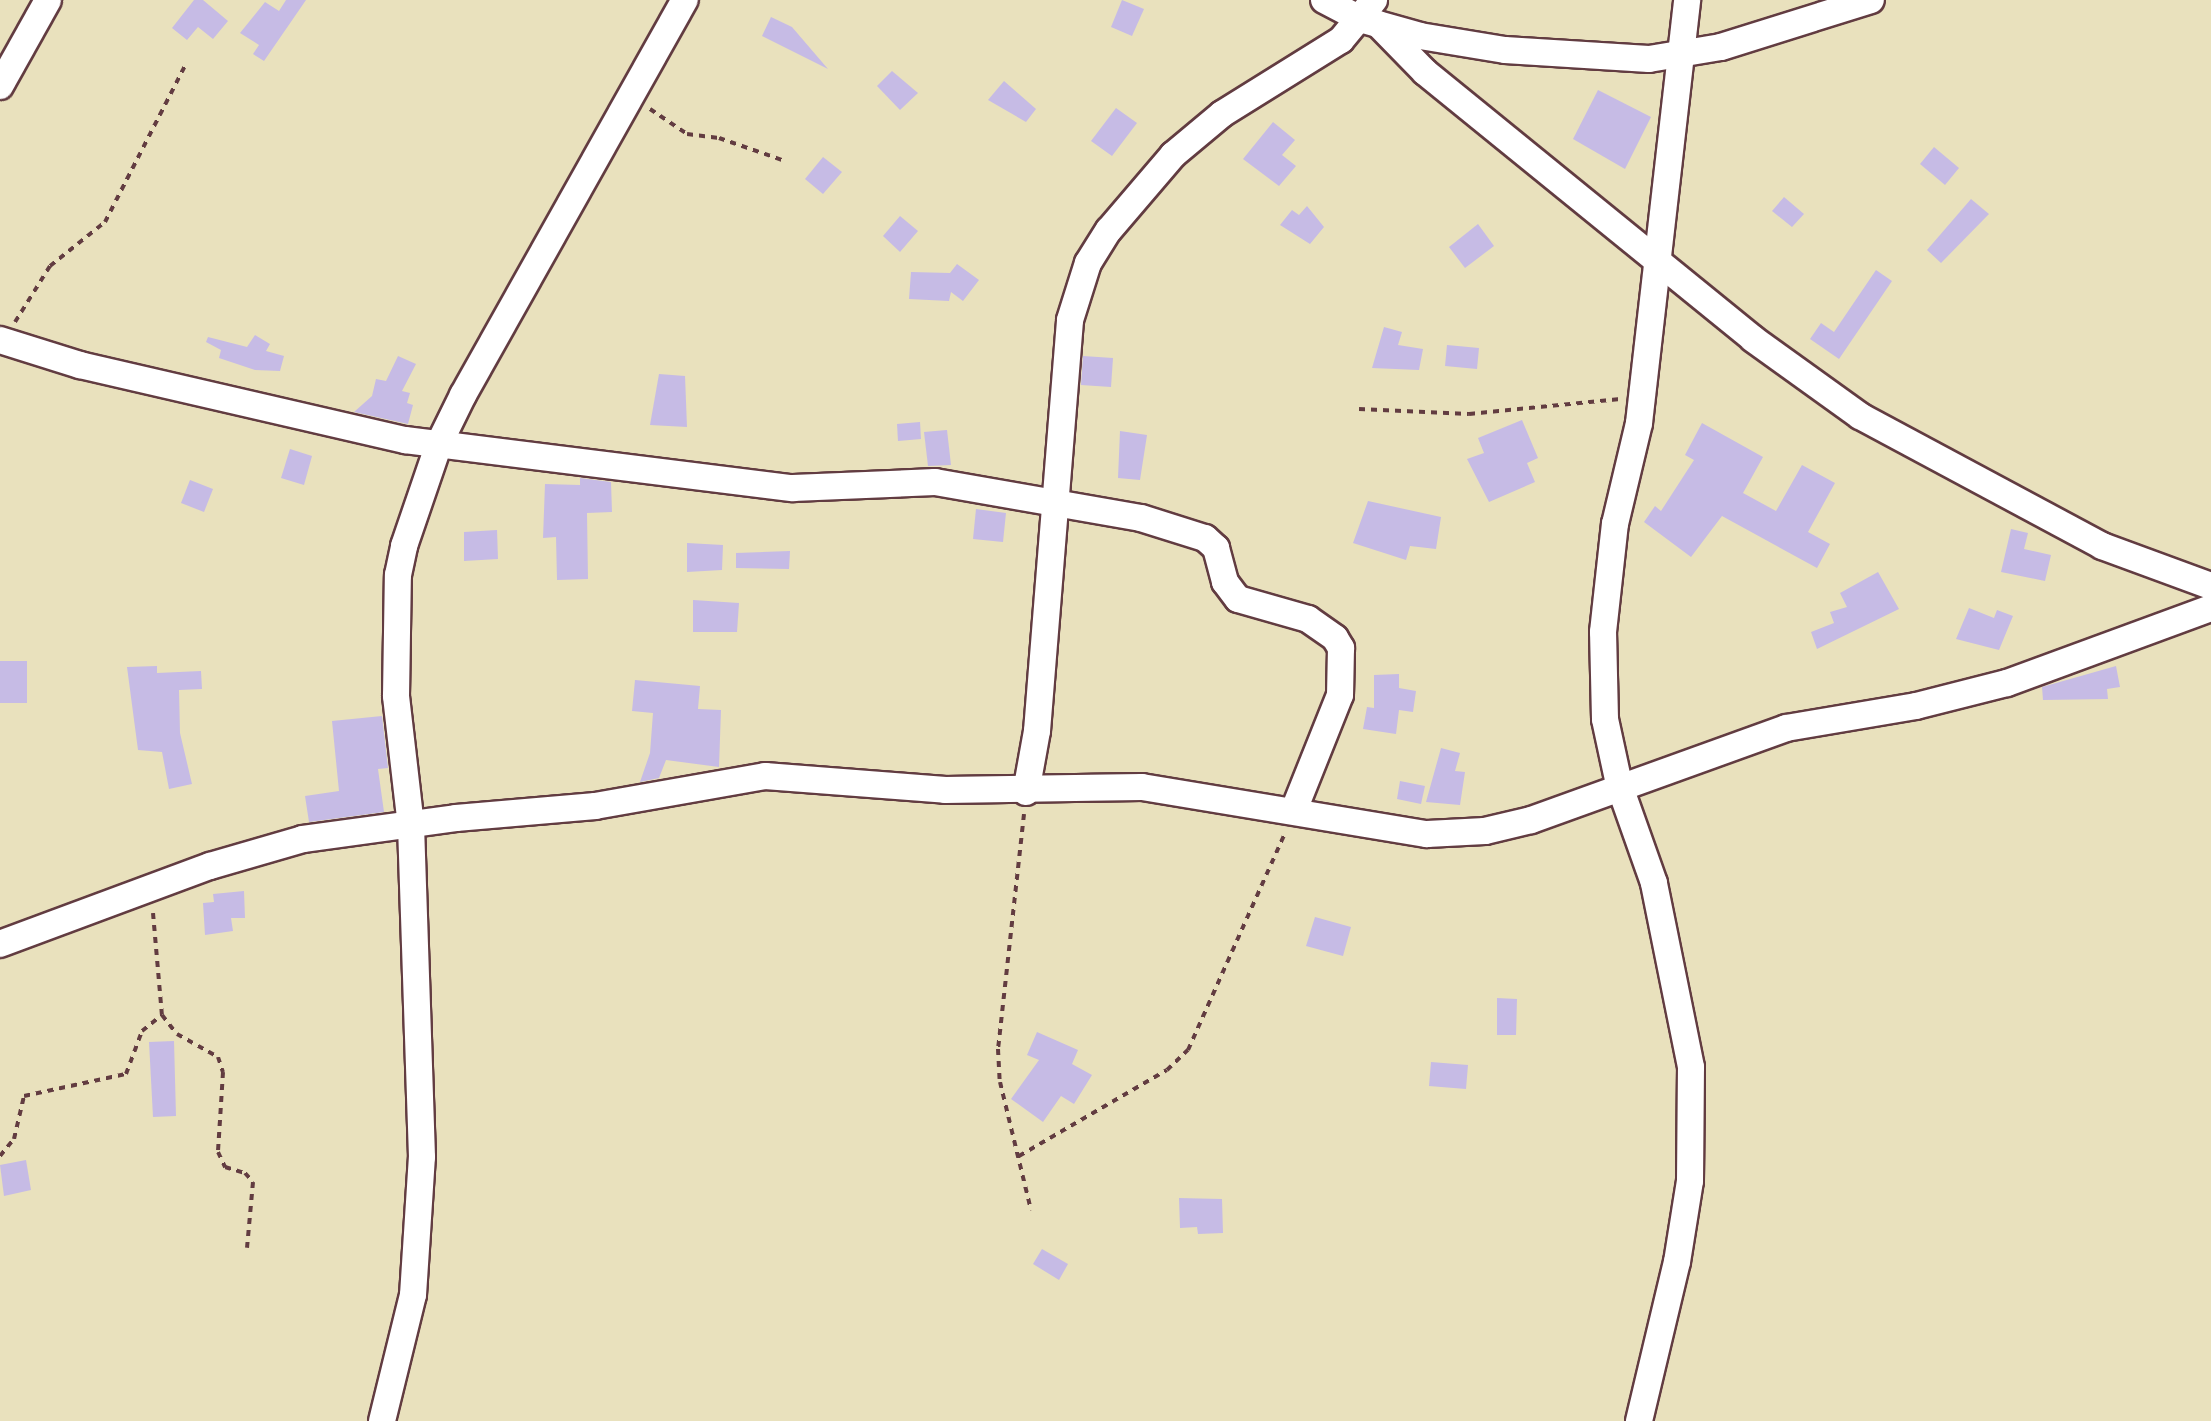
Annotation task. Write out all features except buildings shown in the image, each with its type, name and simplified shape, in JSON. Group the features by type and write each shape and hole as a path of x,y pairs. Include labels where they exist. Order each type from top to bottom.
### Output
{"street":[{"path":"0,86 48,0"},
{"path":"382,1421 406,1336 420,1208 411,826 396,696 398,575 439,444 624,104 685,0"},
{"path":"1324,0 1505,50 1680,57 1871,0"},
{"path":"1639,1421 1677,1262 1690,1181 1691,1067 1654,883 1619,784 1605,719 1603,632 1615,524 1643,396 1687,0"},
{"path":"1371,14 1425,72 1658,258 1753,339 1860,416 2102,546 2211,586"},
{"path":"1026,792 1037,731 1070,320 1088,263 1109,230 1173,155 1222,114 1341,40 1371,14"},
{"path":"3,341 80,365 439,444 780,487 935,482 1141,518 1205,538 1216,548 1225,582 1238,599 1308,619 1335,638 1341,648 1340,695 1294,810"},
{"path":"0,944 157,887 303,839 595,806 765,776 1026,792 1142,787 1427,834 1485,831 1531,820 1619,784 1786,728 1916,706 2007,683 2211,608"}],"path":[{"path":"3,341 35,282 105,222 186,64"},
{"path":"624,104 655,111 687,134 719,138 785,161"},
{"path":"1359,409 1469,414 1643,396"},
{"path":"1026,792 998,1049 1002,1093 1031,1210"},
{"path":"1019,1156 1167,1070 1188,1050 1294,810"},
{"path":"157,887 151,930 162,1015 177,1034 218,1057 224,1093 219,1158 225,1167 245,1173 254,1187 247,1248"},
{"path":"0,1156 14,1139 24,1096 126,1074 135,1060 142,1031 162,1015"}]}
